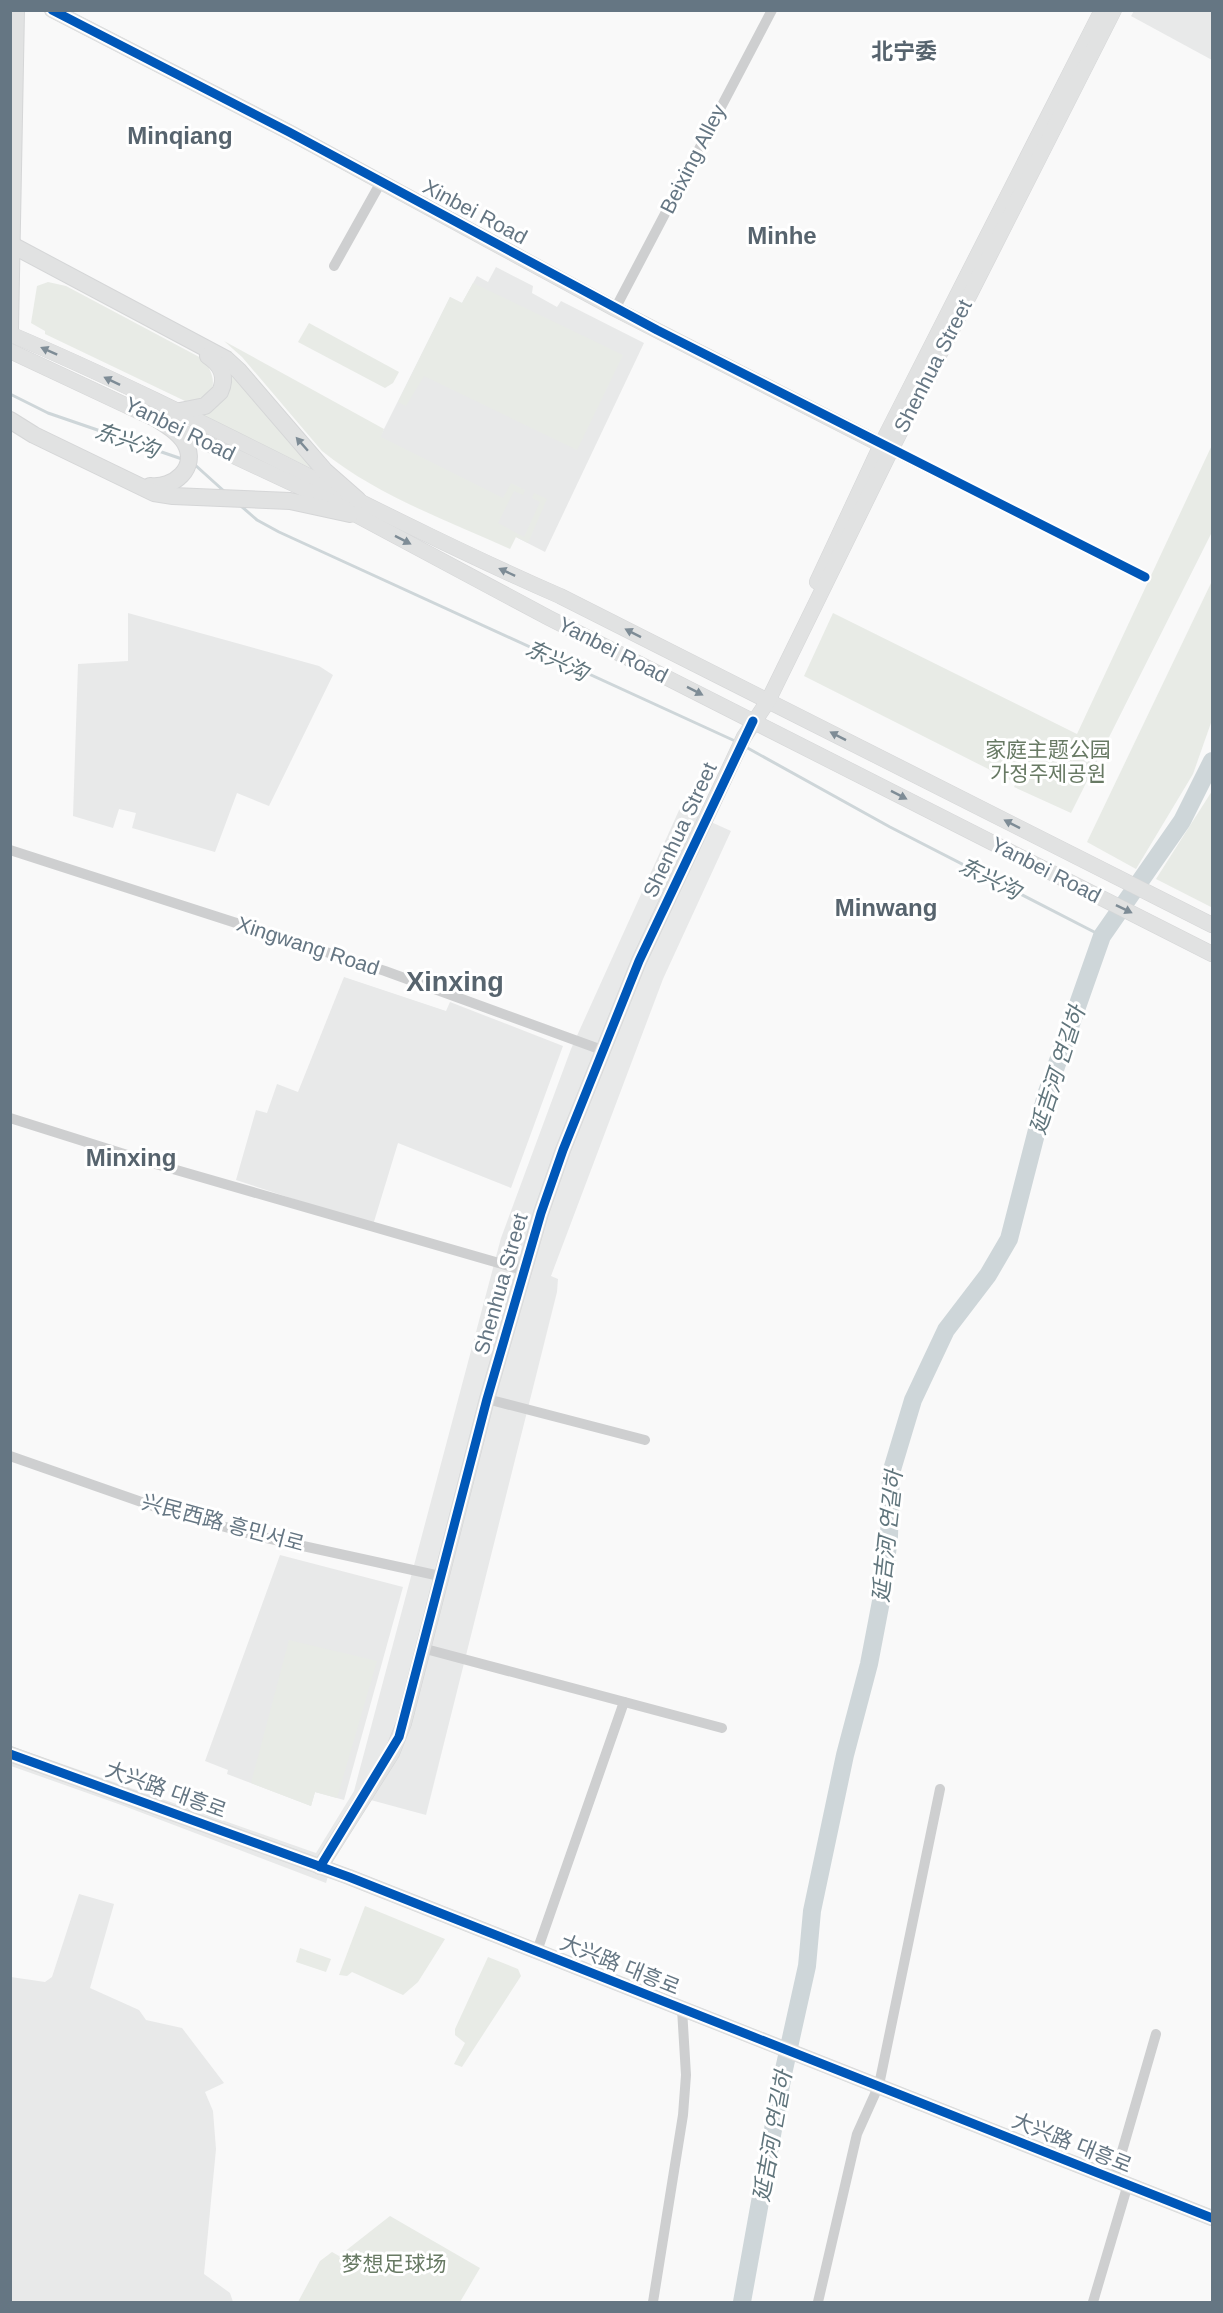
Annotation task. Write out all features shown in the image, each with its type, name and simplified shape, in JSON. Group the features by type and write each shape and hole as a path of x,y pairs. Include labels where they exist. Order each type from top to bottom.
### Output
{"main road":[{"path":"10,329 16,10"},
{"name":"Xinbei Road","path":"52,10 381,182 615,309 886,447"},
{"name":"Shenhua Street","path":"320,1867 399,1737 487,1399 524,1270 563,1150 639,961 741,744 1102,10"},
{"name":"Shenhua Street","path":"886,447 1114,10"},
{"path":"12,248 200,351 219,365 224,380 218,397 205,406 176,412"},
{"path":"12,248 226,359 239,371 354,507"},
{"name":"Yanbei Road","path":"10,334 149,414 332,502 354,507 560,596 1212,925"},
{"name":"Yanbei Road","path":"10,351 84,375 176,412 753,721 1210,952"},
{"path":"10,420 149,486 163,486 176,481 187,465 186,446 174,432 149,414"},
{"path":"10,420 34,435 154,493 354,507"},
{"name":"大兴路 대흥로","path":"10,1754 320,1867 875,2083 1212,2218"}],"street":[{"name":"Beixing Alley","path":"615,309 772,10"},
{"path":"334,266 381,182"},
{"path":"886,447 1145,577"},
{"name":"Xingwang Road","path":"10,850 374,968 602,1050"},
{"path":"10,1118 159,1165 524,1270"},
{"path":"487,1399 645,1440"},
{"name":"兴民西路 흥민서로","path":"10,1456 170,1512 262,1537 440,1576"},
{"path":"422,1648 722,1728"},
{"path":"537,1951 624,1702"},
{"path":"818,2302 856,2134 875,2083 940,1789"},
{"path":"653,2302 683,2115 686,2075 682,2009"},
{"path":"1093,2302 1156,2034"}],"shaded area":[{"path":"1134,11 1212,11 1212,60 1131,16"},
{"path":"496,267 533,286 532,293 557,307 561,301 644,343 545,552 368,461 450,297 462,303 477,276 488,282"},
{"path":"128,613 319,666 333,675 269,806 237,793 215,852 132,828 136,813 119,809 113,828 73,816 78,664 128,661"},
{"path":"680,808 731,831 663,979 551,1276 558,1279 557,1292 426,1815 367,1799 333,1858 326,1883 124,1806 11,1766 11,1746 316,1853 354,1791 501,1238 571,1049"},
{"path":"344,977 446,1011 450,1002 563,1046 511,1188 398,1143 373,1225 236,1180 256,1110 267,1113 277,1084 298,1092"},
{"path":"280,1555 403,1587 344,1800 315,1792 311,1806 227,1774 228,1770 205,1761"},
{"path":"79,1894 114,1904 90,1988 139,2010 146,2020 182,2028 224,2083 205,2092 213,2111 216,2149 204,2274 230,2293 233,2302 11,2302 11,1977 45,1982 52,1977"}],"green space":[{"path":"48,282 66,286 203,359 212,375 213,382 209,394 203,398 185,401 45,334 45,331 31,323 37,286"},
{"path":"473,283 623,355 577,450 424,376 406,406 398,402 450,297 462,303"},
{"path":"309,323 399,372 393,383 385,388 298,342"},
{"path":"224,341 384,429 381,437 503,498 511,483 525,490 523,495 514,491 498,523 524,537 540,502 532,498 534,493 547,499 528,543 516,537 510,549 412,506 343,467 322,451 242,357"},
{"path":"233,376 313,469 198,414 217,406 226,391 228,377"},
{"name":"家庭主题公园 가정주제공원","path":"1212,445 1212,532 1071,813 1014,787 1016,783 804,676 833,613 1077,734"},
{"path":"1212,581 1212,720 1193,774 1136,869 1087,842"},
{"path":"1212,791 1212,904 1211,907 1156,879"},
{"path":"289,1640 377,1661 337,1798 315,1792 311,1806 251,1783"},
{"path":"365,1906 445,1939 418,1982 403,1995 352,1972 347,1976 339,1975"},
{"path":"300,1948 331,1959 326,1972 296,1962"},
{"path":"488,1957 518,1969 521,1976 462,2067 454,2064 465,2043 455,2035 455,2029"},
{"name":"梦想足球场","path":"390,2216 480,2268 460,2302 298,2302 320,2261 332,2252 339,2256"}],"waterway":[{"name":"东兴沟","path":"10,394 48,413 182,459"},
{"name":"东兴沟","path":"194,464 225,492"},
{"name":"东兴沟","path":"241,506 257,520 279,532 735,741"},
{"name":"东兴沟","path":"744,746 890,827 1102,936"},
{"name":"延吉河 연길하","path":"742,2302 783,2074 807,1966 812,1911 845,1755 869,1664 882,1596 889,1536 891,1473 913,1400 946,1330 988,1275 1009,1239 1046,1095 1102,936 1182,821 1212,761"}],"cycle path":[{"path":"52,10 289,132 657,330 1145,577"},
{"path":"320,1867 399,1737 487,1399 541,1213 563,1150 639,961 753,721"},
{"path":"10,1754 349,1877 1212,2218"}],"district":[{"name":"北宁委","path":"904,51"},
{"name":"Minqiang","path":"180,136"},
{"name":"Minhe","path":"782,236"},
{"name":"Minwang","path":"886,908"},
{"name":"Xinxing","path":"455,982"},
{"name":"Minxing","path":"131,1158"}]}
